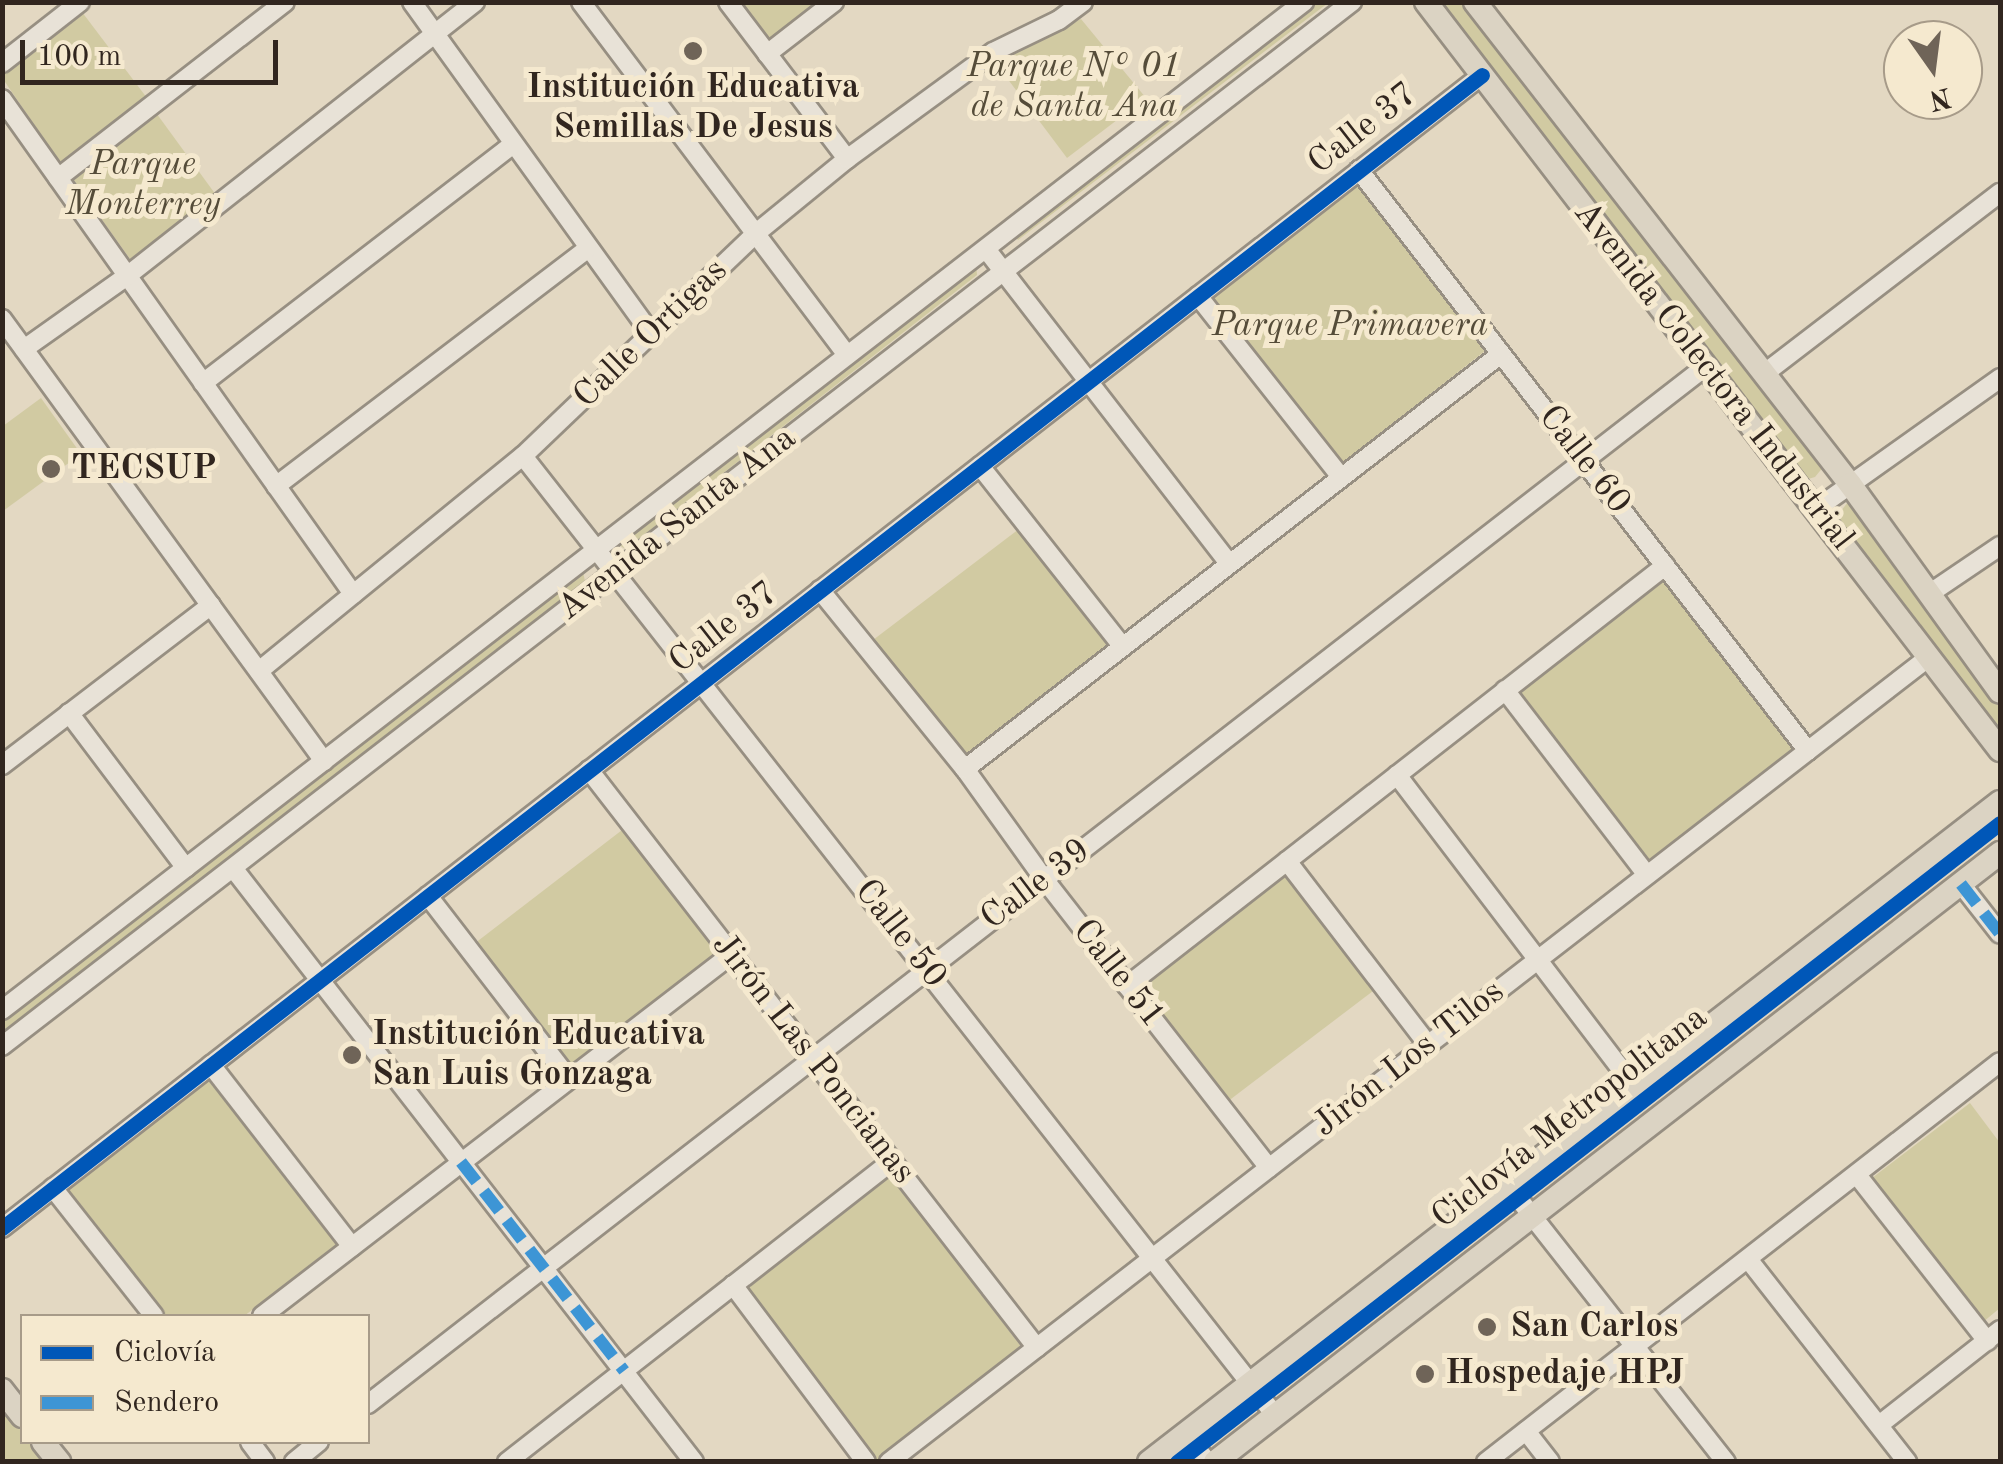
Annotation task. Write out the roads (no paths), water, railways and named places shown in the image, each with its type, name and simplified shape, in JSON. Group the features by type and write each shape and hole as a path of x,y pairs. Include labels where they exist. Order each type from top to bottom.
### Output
{"main road":[{"name":"Avenida Colectora Industrial","path":"1426,2 2000,750"},
{"name":"Avenida Colectora Industrial","path":"1475,2 1765,373 1929,594 1993,666 2000,692"},
{"path":"1150,1462 2000,802"},
{"path":"1211,1462 2000,854"},
{"path":"2,1390 20,1413"}],"street":[{"path":"2,63 80,2"},
{"path":"58,178 284,2"},
{"path":"412,2 587,250 651,333"},
{"path":"24,349 127,276 475,2"},
{"path":"580,2 847,355"},
{"path":"728,2 846,160"},
{"path":"767,54 834,2"},
{"path":"1045,2 1059,20"},
{"name":"Calle Ortigas","path":"259,670 523,456 755,234 846,160 993,52 1059,20 1083,2"},
{"name":"Avenida Santa Ana","path":"2,1010 1304,2"},
{"name":"Avenida Santa Ana","path":"2,1046 1352,2"},
{"name":"Calle 37","path":"2,1228 1482,75"},
{"path":"2,99 353,594"},
{"path":"204,383 512,144"},
{"name":"Calle 60","path":"1359,170 1808,751"},
{"path":"1765,373 2000,193"},
{"path":"986,249 1229,563"},
{"path":"276,486 587,250"},
{"path":"1198,296 1341,477"},
{"path":"2,318 324,761"},
{"path":"965,769 1501,354"},
{"name":"Calle 39","path":"370,1402 1706,366"},
{"path":"1816,510 2000,378"},
{"name":"Calle 50","path":"523,456 599,548 1275,1415"},
{"path":"980,466 1122,646"},
{"path":"1929,594 2000,546"},
{"path":"1127,986 1665,566"},
{"name":"Calle 51","path":"820,590 965,769 1044,880 1269,1168"},
{"path":"2,765 210,605"},
{"name":"Jirón Los Tilos","path":"890,1462 1929,657"},
{"path":"1505,690 1647,875"},
{"path":"69,714 186,868"},
{"name":"Jirón Las Poncianas","path":"589,770 1037,1348"},
{"path":"1397,775 1634,1086"},
{"path":"1286,861 1428,1045"},
{"path":"233,868 694,1462"},
{"path":"1961,884 2000,934"},
{"path":"428,896 569,1079"},
{"path":"265,1314 732,954"},
{"path":"1486,1462 2000,1062"},
{"path":"211,1065 352,1247"},
{"path":"512,1460 892,1161"},
{"path":"1858,1174 1994,1335 1879,1425"},
{"path":"1507,1184 1726,1462"},
{"path":"53,1188 152,1314"},
{"path":"1748,1259 1908,1462"},
{"path":"733,1285 866,1462"},
{"path":"1526,1431 1550,1462"},
{"path":"1186,1433 1211,1462"},
{"path":"294,1462 317,1444"}],"place":[{"name":"Institución Educativa Semillas De Jesus","path":"693,51"},
{"name":"TECSUP","path":"51,469"},
{"name":"Institución Educativa San Luis Gonzaga","path":"352,1055"},
{"name":"San Carlos","path":"1487,1327"},
{"name":"Hospedaje HPJ","path":"1425,1374"}],"park label":[{"name":"Parque N° 01 de Santa Ana","path":"1074,87"},
{"name":"Parque Monterrey","path":"143,185"},
{"name":"Parque Primavera","path":"1350,326"}]}
